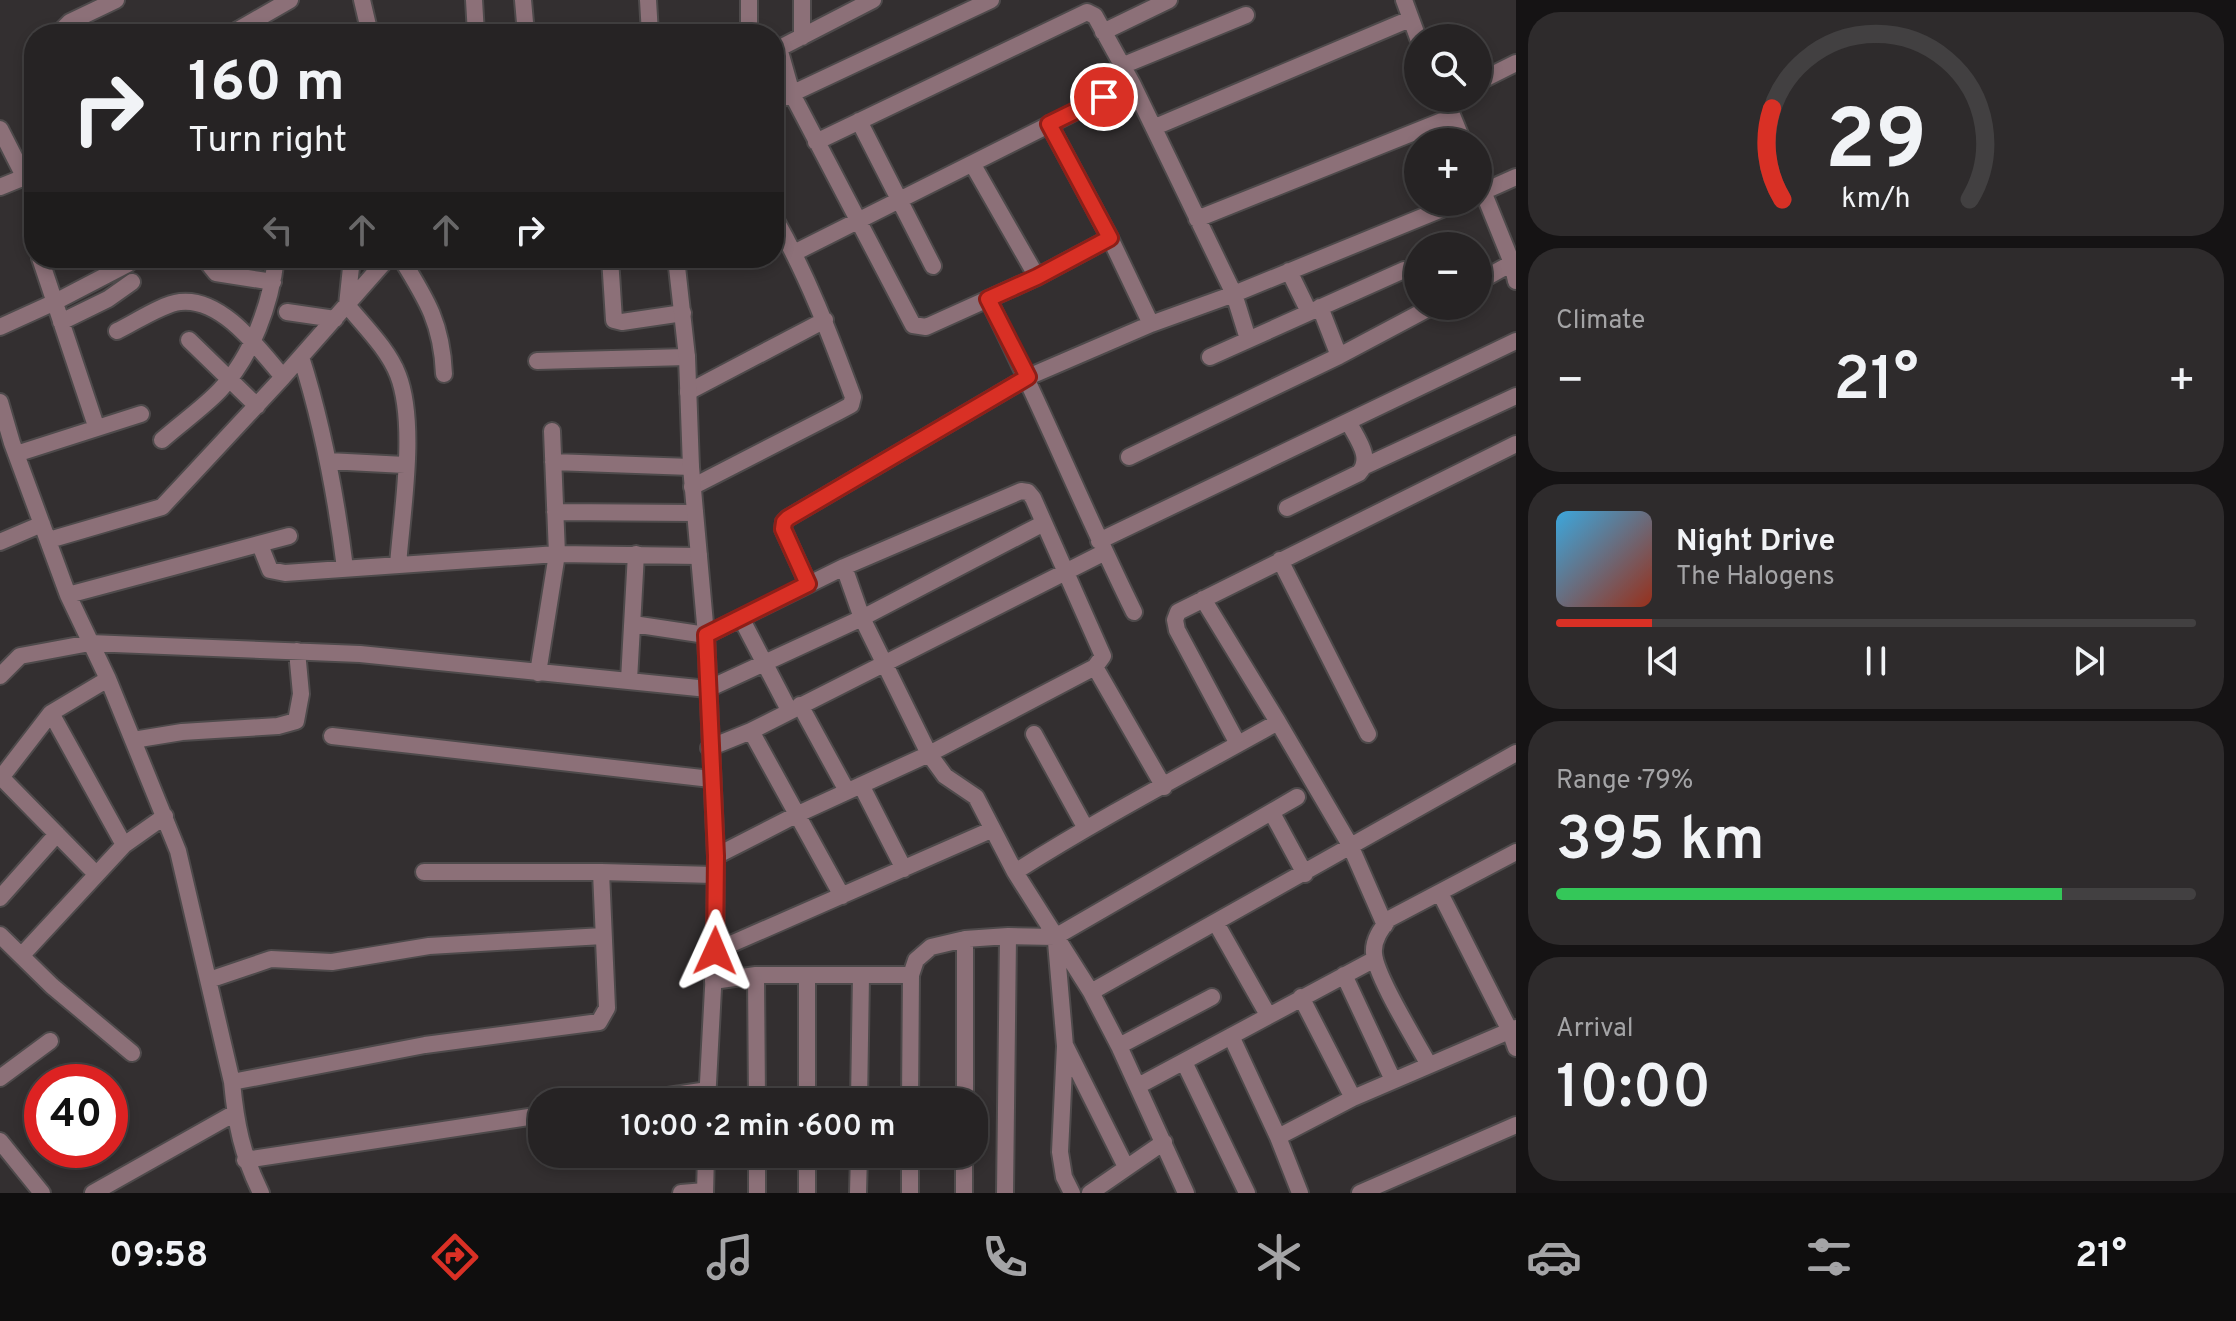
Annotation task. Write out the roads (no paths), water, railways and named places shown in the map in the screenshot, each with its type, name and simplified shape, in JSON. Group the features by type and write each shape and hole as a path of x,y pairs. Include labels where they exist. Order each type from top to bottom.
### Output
{"street":[{"path":"68,24 116,0"},
{"path":"251,24 290,0"},
{"path":"362,0 368,24"},
{"path":"474,0 475,24"},
{"path":"523,0 525,24"},
{"path":"648,0 649,24"},
{"path":"749,0 749,24"},
{"path":"802,0 802,37"},
{"path":"784,46 873,0"},
{"path":"784,98 991,0"},
{"path":"1103,32 1169,0"},
{"path":"1404,0 1412,24"},
{"path":"816,142 1080,14 1092,13 1124,65 1155,127 1234,294 1248,339"},
{"path":"1124,65 1246,15"},
{"path":"1155,127 1410,19"},
{"path":"1492,75 1516,63"},
{"path":"784,72 816,142 913,325 926,327 1037,277 1110,238"},
{"path":"794,253 1132,83"},
{"path":"1450,112 1457,128"},
{"path":"1197,219 1452,117"},
{"path":"859,121 933,266"},
{"path":"1049,124 1110,238 1151,324"},
{"path":"0,129 24,168"},
{"path":"973,165 1037,277"},
{"path":"1492,184 1516,177"},
{"path":"0,187 24,181"},
{"path":"808,584 783,529 788,518 1028,377 1151,324 1234,294 1425,216"},
{"path":"1492,216 1512,263 1516,281"},
{"path":"692,487 851,405 853,397 825,320 784,235"},
{"path":"1492,274 1512,263"},
{"path":"43,268 96,426"},
{"path":"0,327 120,268"},
{"path":"212,268 216,273 273,282"},
{"path":"162,440 229,379 252,342 273,282 275,268"},
{"path":"351,268 347,305 390,359 397,373 408,416 398,565"},
{"path":"0,542 162,507 379,268"},
{"path":"407,268 437,325 444,374"},
{"path":"611,268 614,320 622,322 683,313"},
{"path":"677,268 687,357 692,487 706,635 716,856 708,1088"},
{"path":"1210,357 1404,270"},
{"path":"1289,271 1339,356"},
{"path":"61,322 108,299 132,282"},
{"path":"988,299 1028,377 1102,547 1134,612"},
{"path":"117,331 181,302 220,311 283,377"},
{"path":"287,312 335,319"},
{"path":"688,392 825,320"},
{"path":"1129,457 1407,320"},
{"path":"189,340 257,406"},
{"path":"709,748 751,731 885,664 1066,572 1102,547 1516,341"},
{"path":"301,357 316,405 337,501 345,568"},
{"path":"537,361 687,357"},
{"path":"1287,508 1359,473 1365,466 1516,396"},
{"path":"0,402 9,450 46,532 68,595 108,679 165,816 185,873 232,1082 245,1160 261,1193"},
{"path":"9,450 141,414"},
{"path":"1349,423 1366,458 1365,466"},
{"path":"538,673 557,554 552,431"},
{"path":"1238,744 1177,630 1175,620 1178,612 1516,444"},
{"path":"328,461 405,465"},
{"path":"553,462 691,467"},
{"path":"633,624 706,635 844,567 1021,491 1028,492 1033,498 1103,656 1095,667 929,754 796,815 716,856"},
{"path":"555,512 695,513"},
{"path":"0,676 20,656 90,643 360,654 708,689 862,618 1044,523"},
{"path":"68,595 289,536"},
{"path":"260,545 270,570 285,573 557,554 699,556"},
{"path":"629,680 636,554"},
{"path":"1280,560 1368,734"},
{"path":"844,567 862,618 929,754 945,776 976,797 1015,872 1091,992 1186,1193"},
{"path":"1203,599 1350,845 1385,925"},
{"path":"741,618 763,662 854,788 904,869"},
{"path":"133,740 182,732 278,726 296,721 301,694 297,651"},
{"path":"1095,667 1164,787"},
{"path":"96,874 1,778 51,713 108,679"},
{"path":"51,713 124,845"},
{"path":"1015,872 1085,827 1164,787 1278,722"},
{"path":"751,731 842,896"},
{"path":"1034,734 1085,827"},
{"path":"332,736 711,779"},
{"path":"1091,992 1516,753"},
{"path":"910,1088 911,975 916,960 931,947 965,939 1055,937 1297,797"},
{"path":"1272,813 1305,874"},
{"path":"22,955 124,845 165,816"},
{"path":"715,951 991,830"},
{"path":"0,898 57,834"},
{"path":"1429,1065 1379,971 1373,950 1376,939 1389,919 1516,852"},
{"path":"424,872 714,875"},
{"path":"232,1082 425,1045 599,1022 607,1008 601,872"},
{"path":"1440,893 1513,1030 1516,1048"},
{"path":"1216,923 1268,1015"},
{"path":"0,935 52,986 132,1053"},
{"path":"209,980 271,959 332,962 429,946 603,936"},
{"path":"1005,1193 1008,936"},
{"path":"1055,937 1065,1046 1060,1152 1064,1177 1072,1193"},
{"path":"965,939 965,1088"},
{"path":"1138,1086 1375,959"},
{"path":"713,981 756,975 911,975"},
{"path":"756,975 757,1088"},
{"path":"1344,975 1393,1080"},
{"path":"807,976 807,1088"},
{"path":"859,1088 861,976"},
{"path":"1119,1046 1212,997"},
{"path":"1301,997 1353,1098"},
{"path":"1278,1137 1353,1098 1513,1030"},
{"path":"1231,1036 1300,1193"},
{"path":"0,1078 50,1041"},
{"path":"1065,1046 1126,1167"},
{"path":"1184,1062 1247,1193"},
{"path":"93,1193 235,1113"},
{"path":"245,1160 528,1117"},
{"path":"1360,1193 1516,1125"},
{"path":"0,1141 42,1193"},
{"path":"1090,1193 1164,1142"},
{"path":"681,1193 705,1192 706,1168"},
{"path":"757,1168 757,1193"},
{"path":"807,1168 807,1193"},
{"path":"858,1193 859,1168"},
{"path":"910,1168 910,1193"},
{"path":"964,1168 964,1193"}]}
